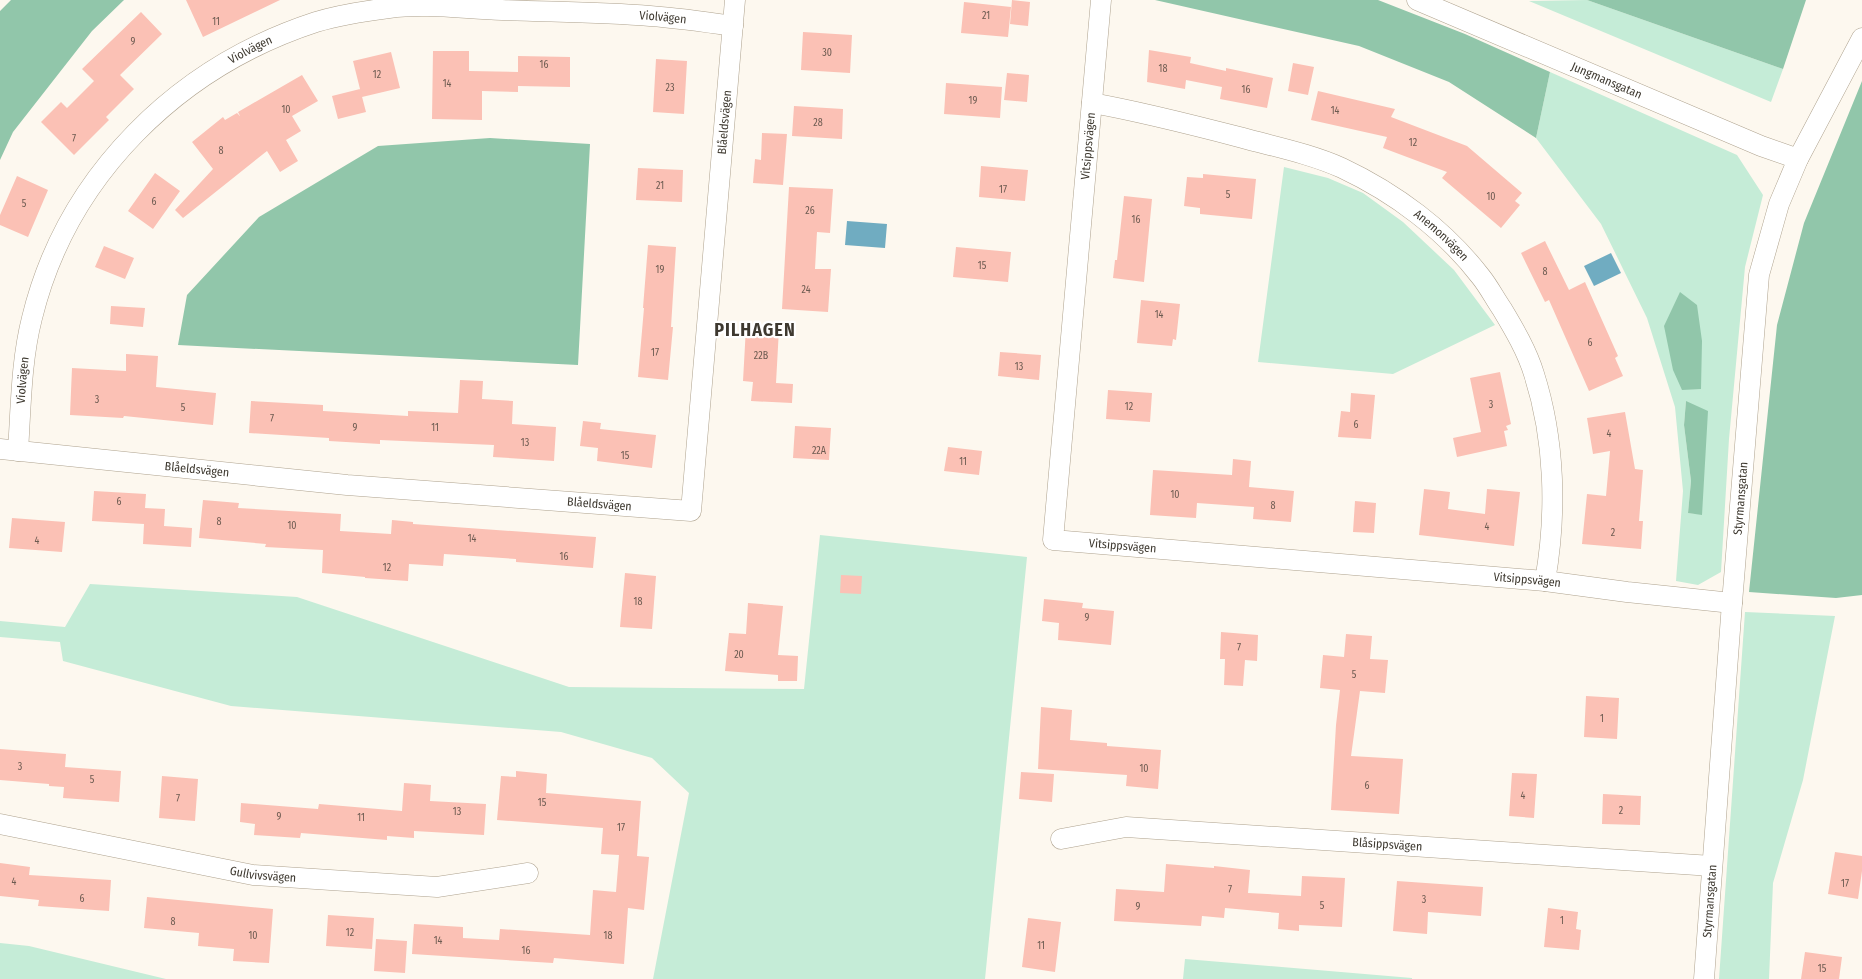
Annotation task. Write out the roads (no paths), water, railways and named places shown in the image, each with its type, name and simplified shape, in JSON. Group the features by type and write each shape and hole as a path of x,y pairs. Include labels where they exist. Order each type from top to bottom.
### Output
{"street":[{"name":"Blåeldsvägen","path":"9,450 347,485 691,511 735,0"},
{"name":"Vitsippsvägen","path":"1101,0 1053,540 1545,581 1732,603"},
{"name":"Jungmansgatan","path":"1417,0 1798,160"},
{"name":"Violvägen","path":"9,450 32,319 56,249 74,211 100,174 130,138 162,107 237,55 318,22 391,8 434,6 651,16 733,26"},
{"name":"Styrmansgatan","path":"1704,979 1759,275 1779,204 1798,160 1862,38"},
{"name":"Anemonvägen","path":"1092,103 1206,128 1298,152 1341,168 1376,186 1415,211 1450,241 1482,277 1513,327 1534,373 1546,422 1551,462 1553,506 1550,553 1545,581"},
{"name":"Gullvivsvägen","path":"0,824 253,876 437,887 528,873"},
{"name":"Blåsippsvägen","path":"1061,839 1126,828 1712,866"}],"water":[{"path":"847,221 887,224 885,248 845,245"},
{"path":"1611,253 1621,273 1594,286 1584,266"}],"district":[{"name":"PILHAGEN","path":"755,330"}]}
